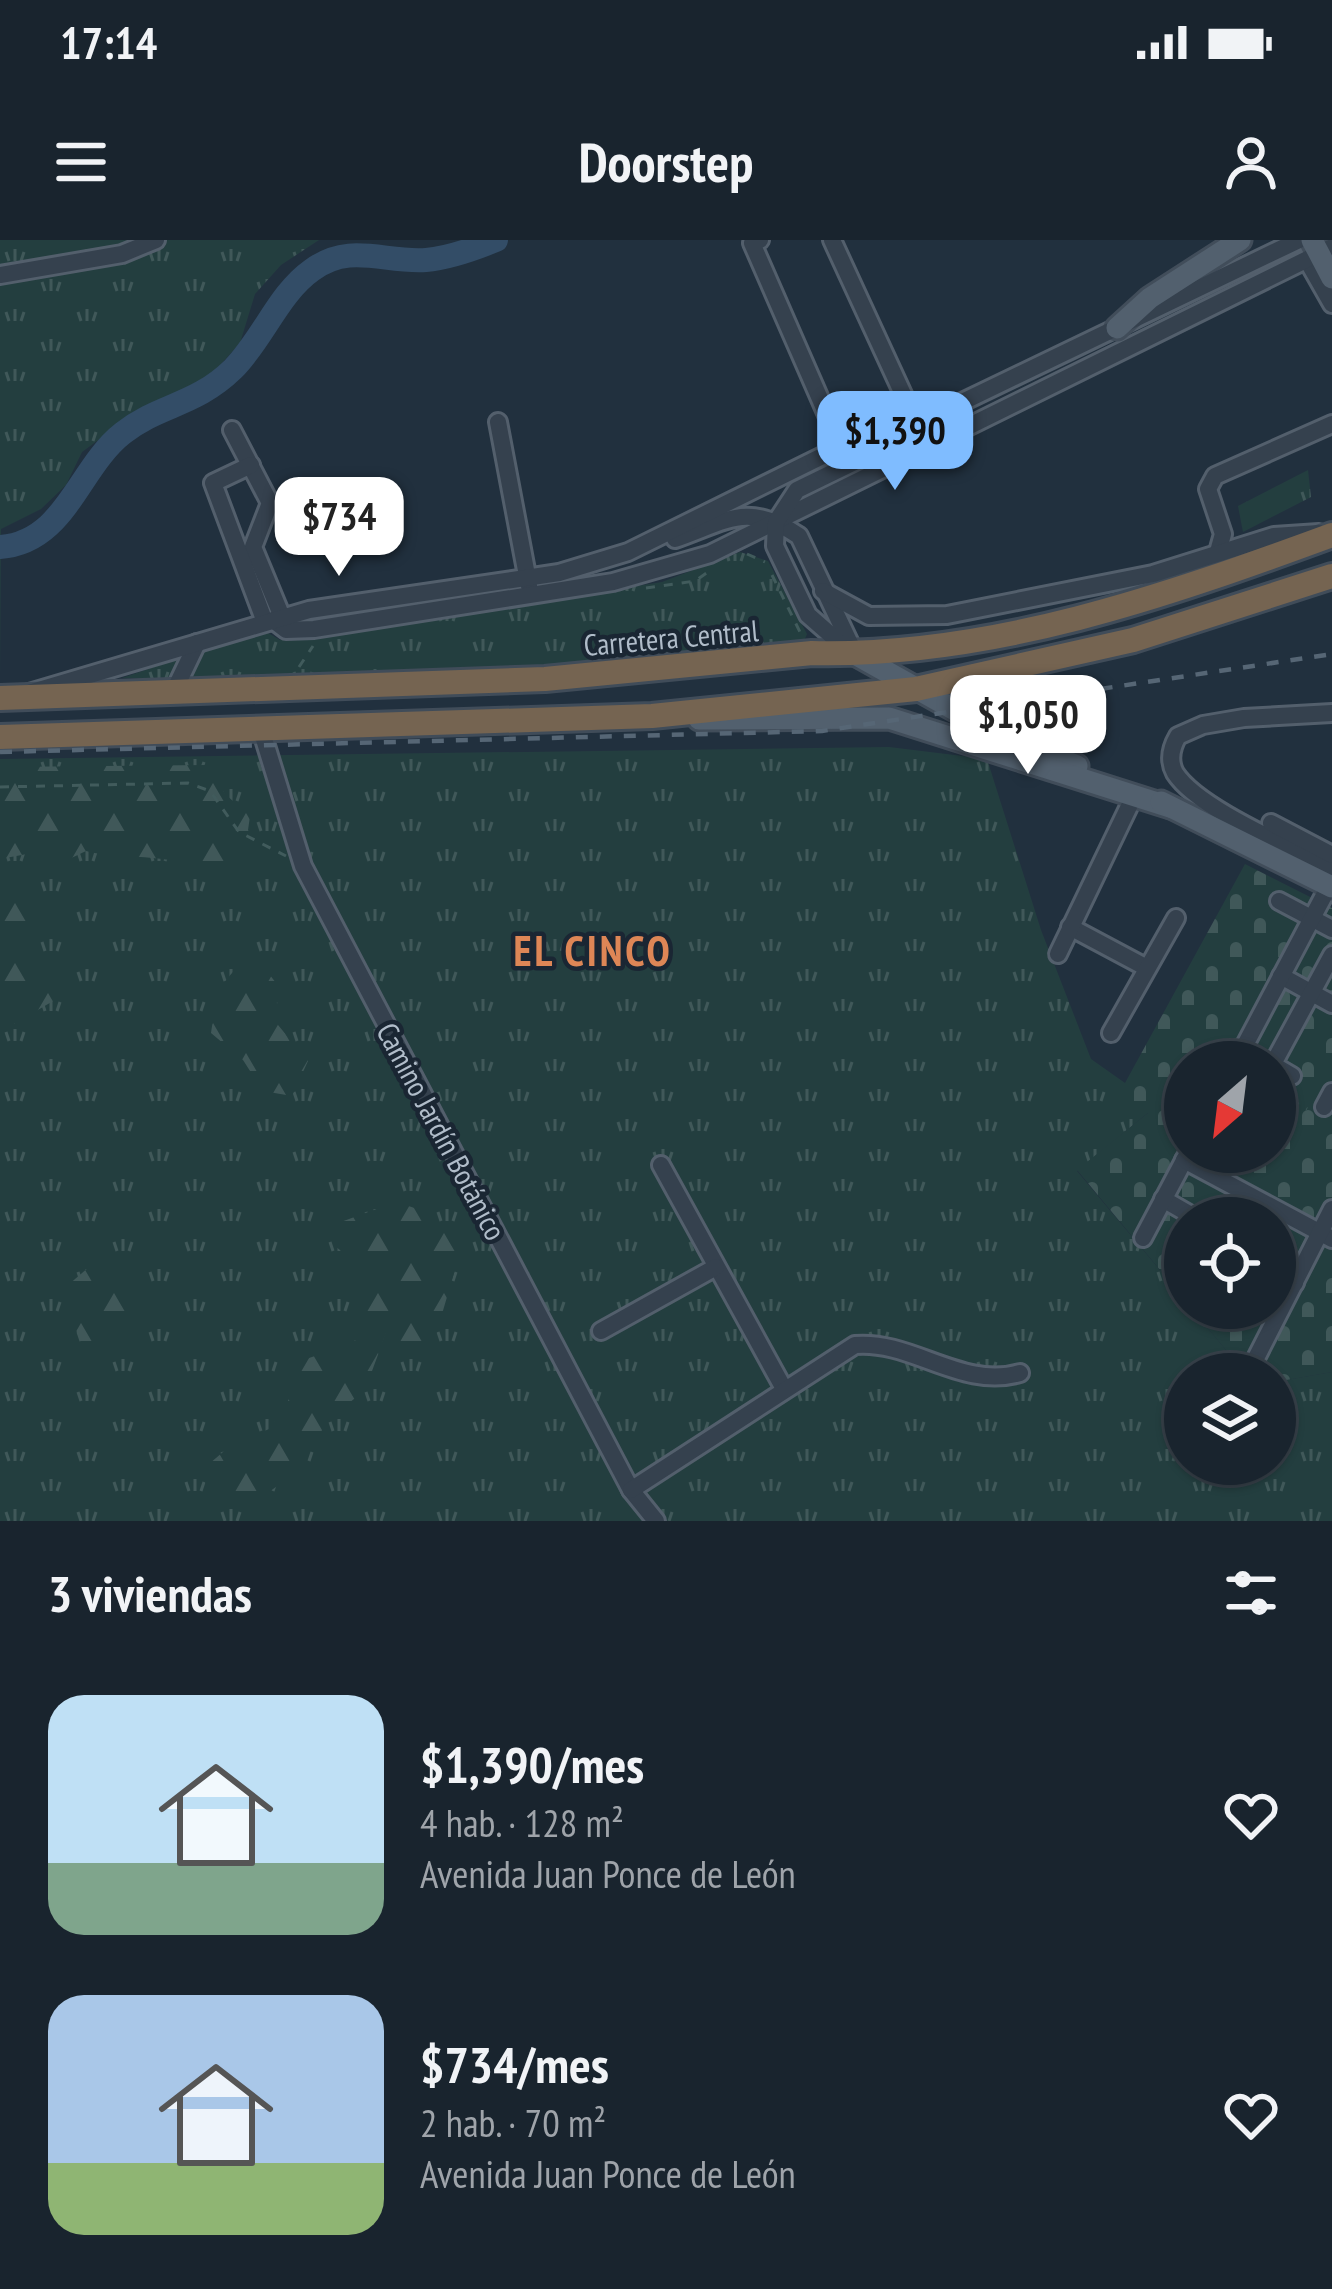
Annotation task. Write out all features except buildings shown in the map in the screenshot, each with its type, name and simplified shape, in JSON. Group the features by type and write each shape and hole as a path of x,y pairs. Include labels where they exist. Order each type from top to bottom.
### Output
{"highway":[{"name":"Carretera Central","path":"8,698 545,679 812,653 855,654 1088,616 1175,593 1332,533"},
{"path":"0,737 652,716 916,689 1133,640 1332,576"},
{"path":"823,699 855,654"}],"main road":[{"path":"1117,328 1150,298 1240,240"},
{"path":"1316,248 1332,278"},
{"path":"855,654 989,729 1331,881"},
{"path":"652,716 741,722 889,718 1170,807"}],"street":[{"path":"0,275 122,254 156,240"},
{"path":"760,240 752,243 839,440"},
{"path":"832,240 915,418"},
{"path":"839,440 952,407 1299,240"},
{"path":"8,698 273,620 530,586 638,578 776,522 951,437 1316,248 1332,304"},
{"path":"628,552 905,400"},
{"path":"951,437 961,422 952,407"},
{"path":"855,654 830,638 808,615 776,546 776,522 797,490 879,450 915,418"},
{"path":"498,422 530,586"},
{"path":"1218,553 1222,534 1208,489 1215,476 1332,424"},
{"path":"232,430 271,503 253,548 273,620"},
{"path":"251,465 213,483 273,620"},
{"path":"530,586 734,515 776,522 799,536 855,654"},
{"path":"823,590 869,616 899,620 1082,590 1274,536 1332,533"},
{"path":"175,691 197,643"},
{"path":"1247,1041 1331,881 1188,786 1170,760 1178,736 1203,725 1332,713"},
{"name":"Camino Jardín Botánico","path":"260,726 303,866 631,1490 651,1519"},
{"path":"1188,786 1223,798 1332,855"},
{"path":"1058,954 1134,796"},
{"path":"1279,901 1332,928"},
{"path":"1111,1033 1176,918"},
{"path":"1070,927 1148,968"},
{"path":"1289,1041 1332,955"},
{"path":"1281,976 1332,1004"},
{"path":"661,1165 783,1387"},
{"path":"1143,1238 1177,1173"},
{"path":"1216,1173 1326,1236"},
{"path":"1296,1281 1326,1236 1332,1209"},
{"path":"601,1331 716,1267"},
{"path":"631,1490 836,1353 873,1343 975,1376 1000,1379 1020,1373"}],"path":[{"path":"732,557 746,554 762,559 800,632"},
{"path":"638,589 694,581 713,569"},
{"path":"298,688 301,659 311,646 330,640"},
{"path":"0,787 188,783 210,791 238,832 303,866"},
{"path":"1296,1097 1325,1105"}],"green space":[{"path":"0,240 319,240 281,265 255,294 240,343 212,374 123,422 82,452 66,485 41,509 1,529 0,677"},
{"path":"1308,470 1311,497 1243,532 1238,506"},
{"path":"740,552 768,561 807,634 804,641 583,665 269,679 122,678 263,630 280,640 311,637 662,582"},
{"path":"889,747 987,759 1041,930 1091,1059 1125,1083 1149,1112 1077,1171 1164,1275 1164,1329 1208,1329 1228,1353 1164,1353 1164,1485 1296,1485 1296,1378 1332,1372 1332,1521 0,1521 0,759"},
{"path":"208,765 225,794 250,816 248,830 256,845 239,867 226,870 212,861 197,871 175,861 86,851 63,862 27,854 0,859 0,767"},
{"path":"1245,864 1332,908 1332,1372 1296,1378 1296,1353 1228,1353 1208,1329 1296,1329 1296,1197 1164,1197 1164,1275 1077,1170 1148,1113 1107,1099 1125,1083"},
{"path":"0,885 27,913 34,951 46,955 60,997 0,1032"},
{"path":"256,957 276,983 278,1025 308,1061 292,1096 263,1091 243,1060 211,1033 218,997 228,978"},
{"path":"396,1202 433,1214 460,1253 434,1341 408,1346 386,1333 365,1390 327,1421 300,1470 245,1509 210,1500 202,1470 230,1446 269,1429 288,1401 303,1360 354,1343 366,1302 360,1265 336,1247 338,1223"},
{"path":"107,1266 133,1287 141,1311 109,1350 84,1349 60,1292 89,1267"}],"waterway":[{"path":"0,547 41,532 123,433 205,391 233,369 290,291 312,270 354,255 435,259 496,240"}],"railway":[{"path":"0,752 822,731 1332,654"}],"district":[{"name":"EL CINCO","path":"593,950"}]}
